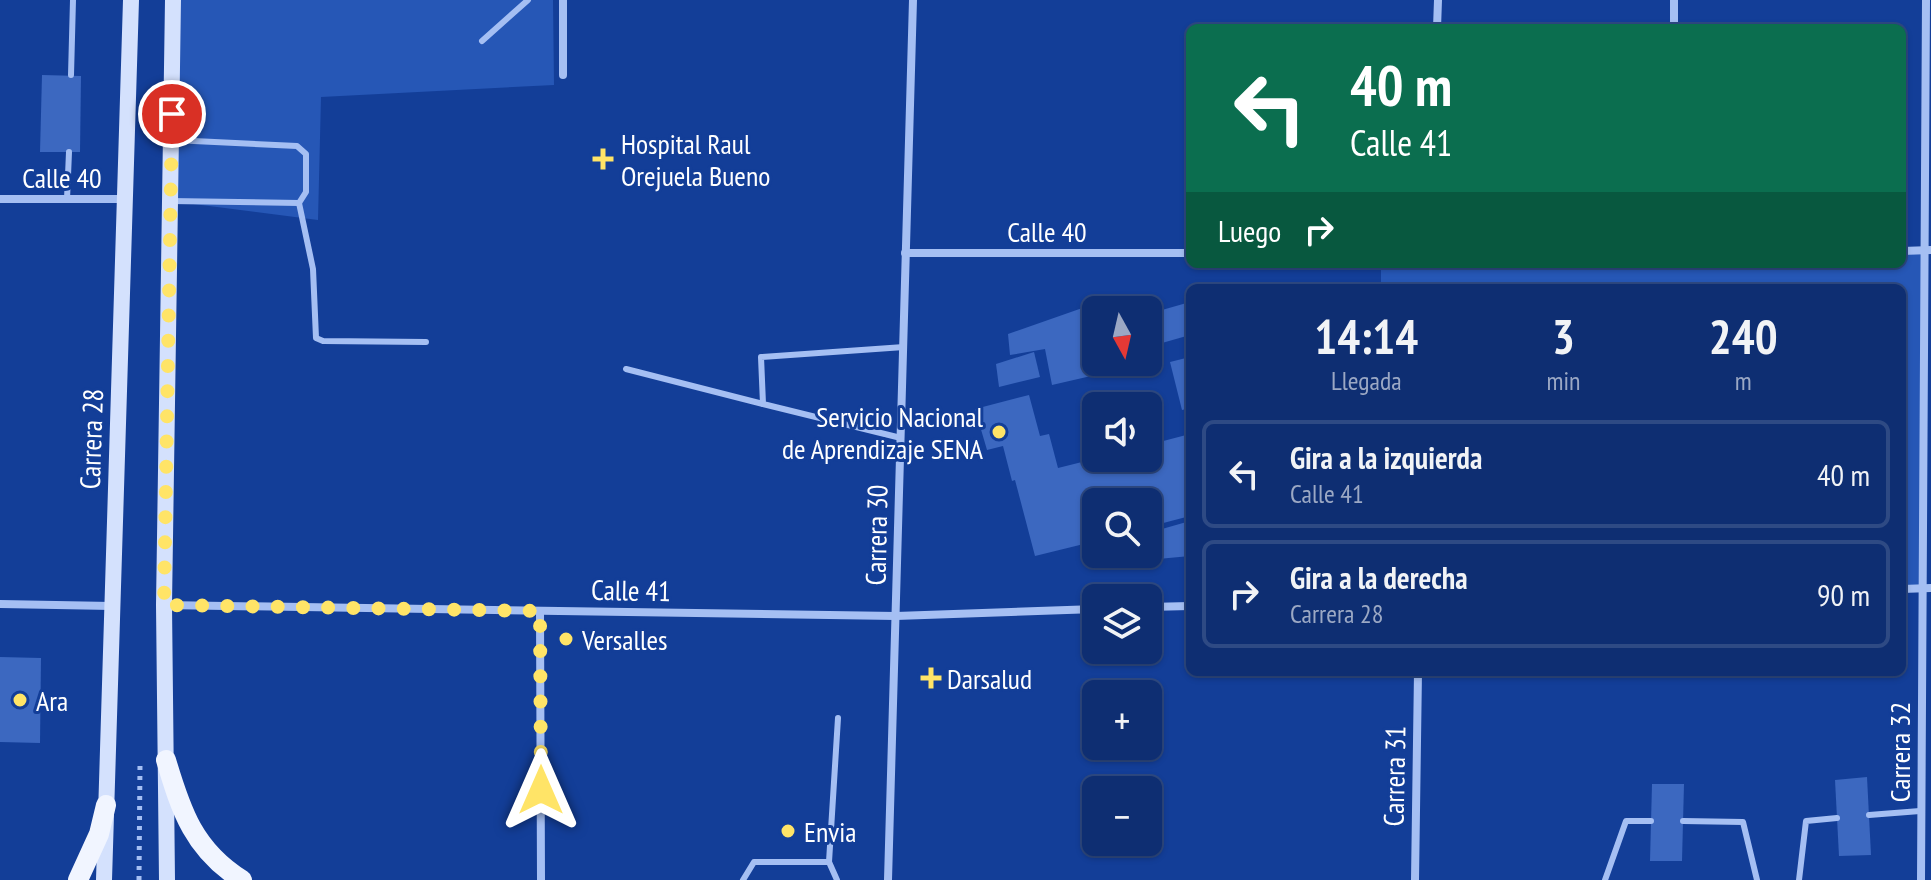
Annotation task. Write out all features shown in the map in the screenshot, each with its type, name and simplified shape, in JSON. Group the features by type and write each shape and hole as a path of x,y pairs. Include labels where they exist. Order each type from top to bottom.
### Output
{"main road":[{"name":"Carrera 28","path":"104,880 131,0"},
{"path":"167,880 164,605 173,0"},
{"path":"166,760 186,818 201,845 220,867 242,880"},
{"path":"78,880 99,834 106,805"}],"street":[{"path":"563,0 563,75"},
{"name":"Carrera 30","path":"888,880 913,0"},
{"path":"1437,24 1438,0"},
{"path":"1674,0 1674,24"},
{"name":"Carrera 32","path":"1921,880 1928,250 1926,0"},
{"name":"Calle 40","path":"0,199 125,199"},
{"path":"1906,251 1928,250"},
{"name":"Calle 40","path":"905,253 1186,253"},
{"path":"1906,589 1926,588"},
{"path":"0,604 112,606"},
{"name":"Calle 41","path":"164,605 896,616 1082,609"},
{"path":"1162,607 1186,606"},
{"path":"540,611 541,880"},
{"name":"Carrera 31","path":"1415,880 1418,676"}],"lane":[{"path":"71,75 73,0"},
{"path":"482,41 528,0"},
{"path":"171,139 297,146 306,154 306,192 299,203 313,269 316,338 323,341 426,342"},
{"path":"67,199 69,152"},
{"path":"170,201 299,203"},
{"path":"763,404 761,357 904,347"},
{"path":"626,369 901,438"},
{"path":"837,880 829,862 838,718"},
{"path":"1869,815 1920,811"},
{"path":"1799,880 1806,821 1837,818"},
{"path":"1605,880 1626,821 1651,821"},
{"path":"1683,821 1743,822 1757,880"},
{"path":"743,880 754,862 829,862"}],"shaded area":[{"path":"177,0 553,0 554,85 321,97 318,220 170,201"},
{"path":"1924,250 1922,588 1906,589 1906,284 1381,284 1381,268 1906,268 1906,251"}],"building":[{"path":"42,75 81,76 80,152 40,152"},
{"path":"1379,283 1495,283 1495,284"},
{"path":"1186,303 1186,336 1162,343 1162,310"},
{"path":"1082,308 1082,376 1091,376 1052,385 1045,349 1010,355 1008,334"},
{"path":"1034,352 1040,377 999,387 996,364"},
{"path":"1186,358 1186,409 1182,410 1170,362"},
{"path":"1029,395 1040,436 1049,434 1058,468 1082,462 1082,472 1162,472 1162,441 1186,435 1186,517 1162,523 1162,488 1082,488 1082,544 1035,556 1003,446 987,450 975,409"},
{"path":"1186,522 1186,556 1162,559 1162,529"},
{"name":"Ara","path":"0,657 41,658 40,743 0,742"},
{"path":"1867,777 1871,855 1839,856 1835,780"},
{"path":"1652,784 1684,784 1682,861 1650,861"}],"place":[{"name":"Hospital Raul Orejuela Bueno","path":"603,159"},
{"name":"Servicio Nacional de Aprendizaje SENA","path":"999,432"},
{"name":"Versalles","path":"566,639"},
{"name":"Darsalud","path":"931,678"},
{"name":"Ara","path":"20,700"},
{"name":"Envia","path":"788,831"}],"route":[{"path":"172,114 164,605 540,611 541,790"}]}
